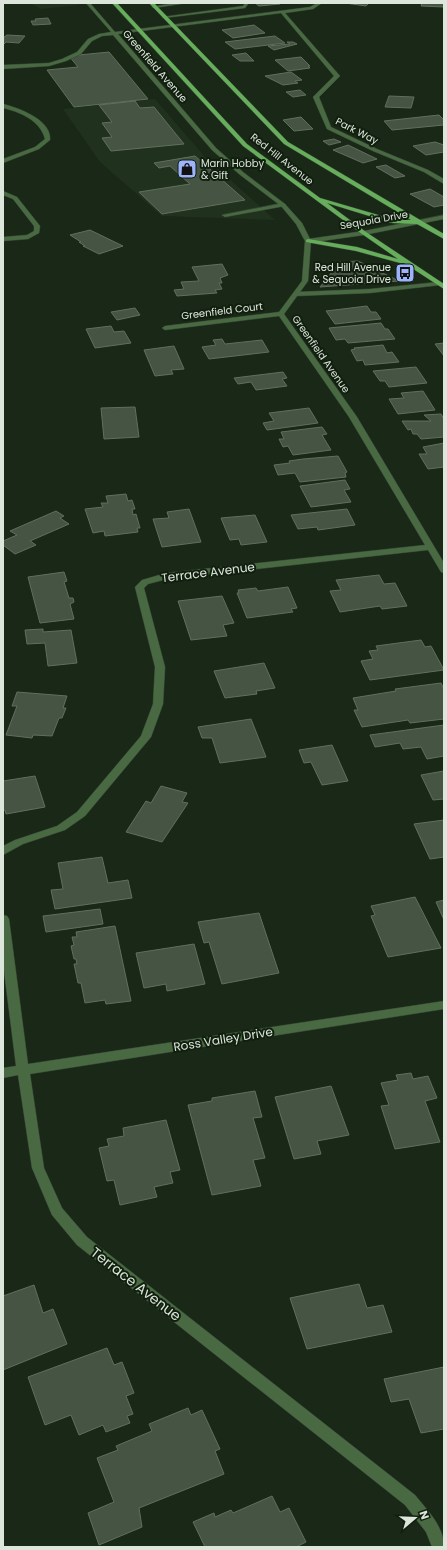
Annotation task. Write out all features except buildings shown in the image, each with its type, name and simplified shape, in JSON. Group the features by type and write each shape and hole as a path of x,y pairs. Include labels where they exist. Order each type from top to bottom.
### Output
{"main road":[{"name":"Red Hill Avenue","path":"114,3 245,145 364,233 441,286"},
{"name":"Red Hill Avenue","path":"152,5 286,143 444,237"},
{"path":"313,196 392,221 420,222"},
{"path":"308,241 356,249 410,265"}],"street":[{"name":"Greenfield Avenue","path":"88,3 214,149 241,173 283,205 299,223 308,241 306,281 281,314 353,417 444,570"},
{"path":"152,5 186,3"},
{"path":"186,3 183,8 195,14"},
{"path":"3,67 49,64 64,60 80,53 90,40 101,35 311,8 320,3"},
{"path":"164,17 195,14 246,5 254,16"},
{"name":"Park Way","path":"282,12 337,76 316,96 329,128 426,172 444,182"},
{"path":"3,106 41,124 47,132 48,139 37,148 3,160"},
{"path":"3,193 15,198 37,226 37,232 28,237 3,239"},
{"path":"225,215 283,205"},
{"name":"Sequoia Drive","path":"308,241 364,233 444,217"},
{"path":"296,294 441,286"},
{"name":"Greenfield Court","path":"165,328 281,314"},
{"name":"Terrace Avenue","path":"3,850 19,842 61,828 81,814 146,737 158,704 160,667 139,587 145,582 166,576 430,547"},
{"name":"Terrace Avenue","path":"3,919 38,1168 57,1211 82,1241 410,1500 431,1527 440,1547"},
{"name":"Ross Valley Drive","path":"3,1073 444,1005"}],"shaded area":[{"path":"30,3 77,3 79,5 41,9"},
{"path":"155,99 205,157 275,220 162,216 100,162 63,109"}],"place":[{"name":"Marin Hobby & Gift","path":"187,169"},
{"name":"Red Hill Avenue & Sequoia Drive","path":"405,273"}]}
